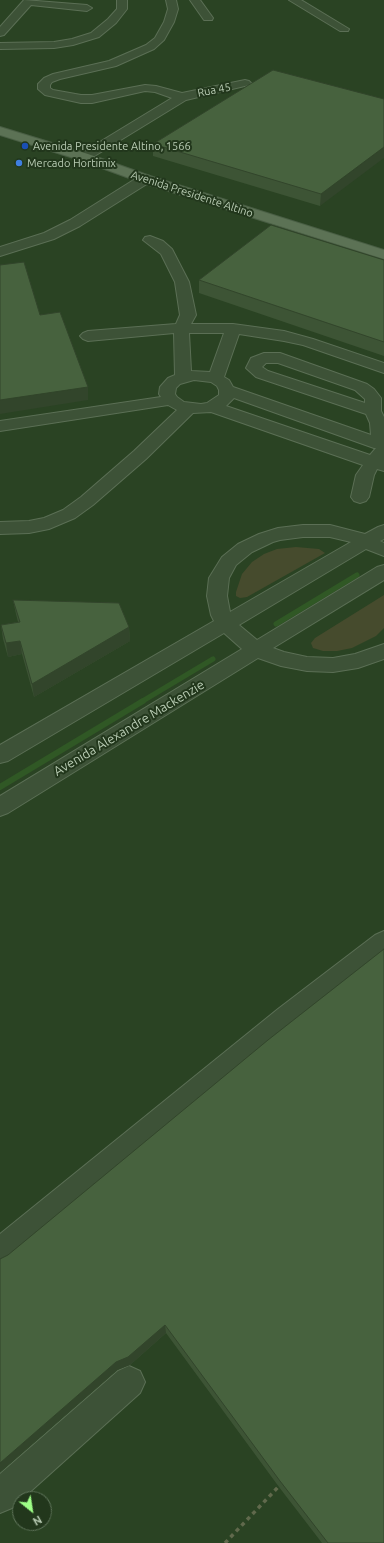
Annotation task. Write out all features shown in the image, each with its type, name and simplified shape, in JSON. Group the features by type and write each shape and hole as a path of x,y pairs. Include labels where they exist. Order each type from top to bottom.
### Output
{"main road":[{"name":"Avenida Presidente Altino","path":"0,131 384,255"}],"street":[{"path":"0,46 54,45 73,42 94,35 112,21 122,9 122,0"},
{"path":"171,0 173,9 169,22 159,40 150,46 112,64 52,78 46,82 43,87 46,92 56,96 80,99 92,99 145,88 156,89 182,97"},
{"path":"195,0 208,18"},
{"path":"294,0 344,29"},
{"path":"0,33 29,1 87,8"},
{"name":"Rua 45","path":"182,97 245,83"},
{"path":"84,157 182,97"},
{"path":"0,252 49,236 69,226 145,179"},
{"path":"150,240 158,244 167,252 182,282 188,315 182,328 183,377"},
{"path":"88,336 182,328 233,329 284,336 308,342 384,368"},
{"path":"233,329 222,384 227,396 221,402 212,407 201,409 178,405 170,400 167,394 168,387 174,381 183,377 194,375 205,376 222,384 381,453"},
{"path":"360,497 365,475 381,453 378,423 373,411 373,398 361,387 280,358 264,358 257,361 254,368 262,374 373,411"},
{"path":"0,426 170,400"},
{"path":"212,407 381,453"},
{"path":"0,528 29,527 50,523 69,514 140,455 189,408"},
{"path":"384,550 367,541 330,532 303,531 278,534 245,548 229,561 219,578 217,591 218,605 226,624 240,638 258,650 287,661 320,665 352,662 384,651"},
{"path":"0,755 384,532"},
{"name":"Avenida Alexandre Mackenzie","path":"0,807 258,650 384,571"},
{"path":"0,1253 287,1017 384,942"},
{"path":"0,1496 129,1382"}],"path":[{"path":"225,1543 284,1481"}],"green space":[{"path":"296,547 319,549 325,553 247,597 240,598 236,596 242,574 252,562 264,554 277,549"},
{"path":"384,595 384,628 376,636 352,648 337,651 323,651 313,648 311,643 315,638"}],"building":[{"path":"273,70 384,99 384,147 321,194 153,144"},
{"path":"271,225 384,260 384,342 199,280"},
{"path":"24,262 40,315 60,312 88,387 0,400 0,265"},
{"path":"13,600 119,603 129,627 32,684 20,641 6,643 1,625 20,622"},
{"path":"384,949 384,1543 328,1543 280,1481 165,1325 128,1357 116,1362 0,1463 0,1259 8,1255 268,1040"}],"waterway":[{"path":"276,624 357,575"},
{"path":"141,702 213,659"},
{"path":"0,787 143,701"}],"place":[{"name":"Avenida Presidente Altino, 1566","path":"25,146"},
{"name":"Mercado Hortimix","path":"19,163"}]}
